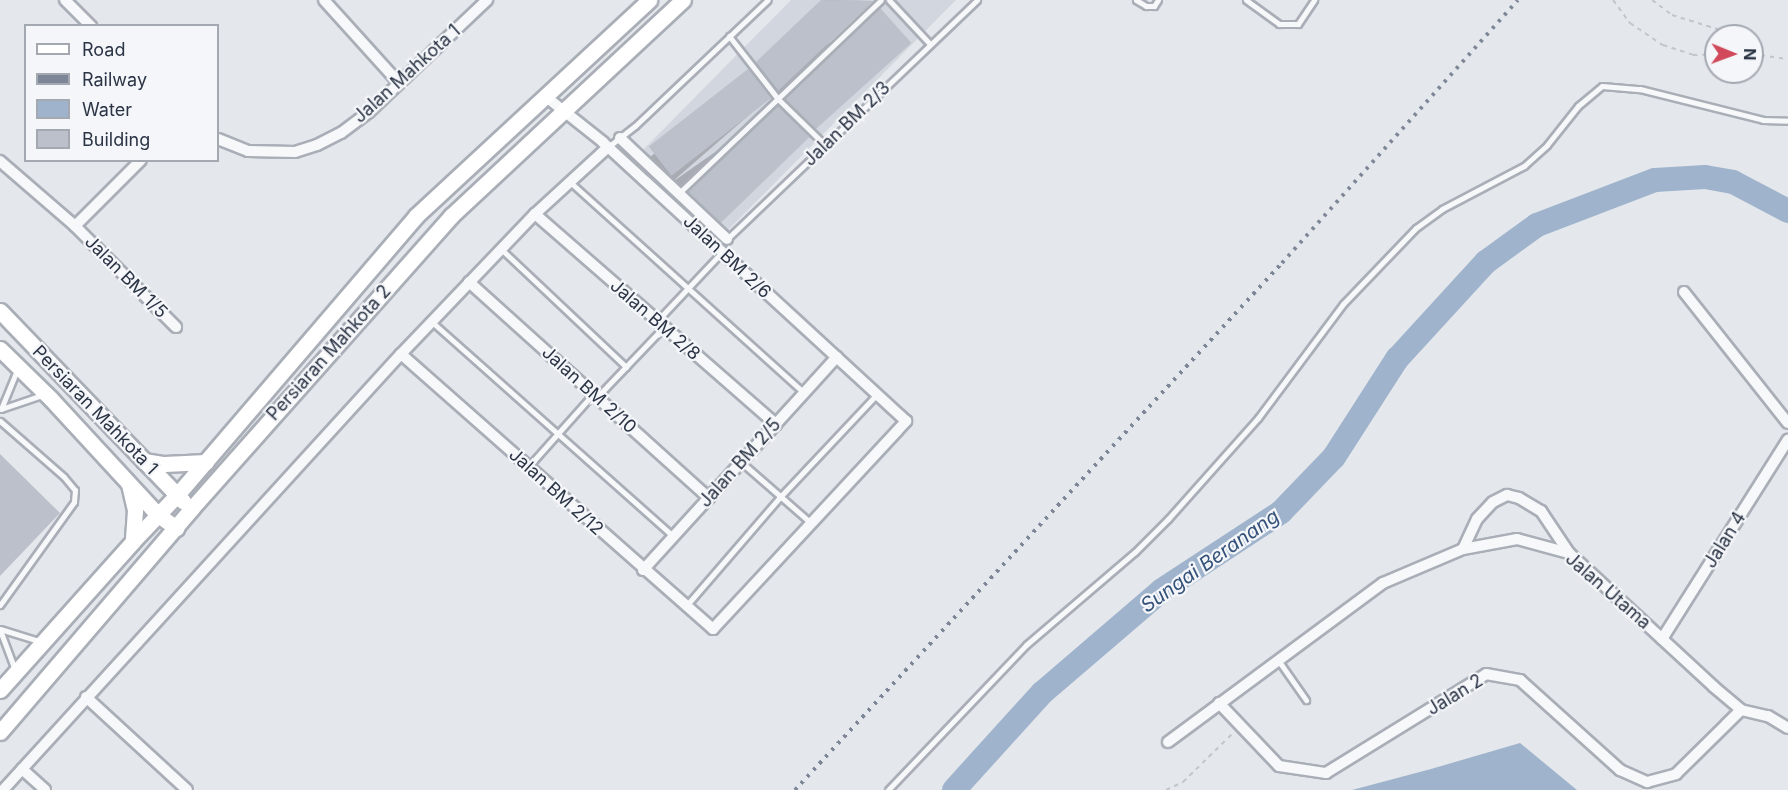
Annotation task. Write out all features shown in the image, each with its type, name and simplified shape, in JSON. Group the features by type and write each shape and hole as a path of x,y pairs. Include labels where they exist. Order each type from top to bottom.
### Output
{"main road":[{"name":"Persiaran Mahkota 2","path":"0,690 206,462 416,216 649,0"},
{"name":"Persiaran Mahkota 2","path":"0,732 191,508 451,216 683,0"},
{"name":"Persiaran Mahkota 1","path":"0,311 191,508"},
{"name":"Persiaran Mahkota 1","path":"0,349 46,394 158,514 176,528"},
{"path":"144,461 164,464 206,462"},
{"path":"129,484 135,510 133,541"}],"street":[{"path":"65,0 89,24"},
{"path":"324,0 399,83"},
{"name":"Jalan Mahkota 1","path":"219,139 248,151 296,152 341,133 399,83 488,0"},
{"name":"Jalan BM 2/6","path":"545,96 608,147 906,421 811,523"},
{"path":"620,138 727,239"},
{"path":"3,790 401,354 535,214 608,147"},
{"name":"Jalan BM 1/5","path":"0,161 75,226 176,327"},
{"name":"Jalan BM 1/5","path":"75,226 139,162"},
{"name":"Jalan BM 2/8","path":"535,214 659,325 776,424"},
{"name":"Jalan BM 2/10","path":"469,282 709,498"},
{"path":"1684,292 1788,423"},
{"name":"Jalan BM 2/12","path":"401,354 643,570 713,629 811,523"},
{"name":"Jalan BM 2/5","path":"643,570 837,357"},
{"name":"Jalan 4","path":"1662,639 1788,440"},
{"path":"1462,549 1477,519 1493,502 1507,495 1519,498 1541,511 1569,553"},
{"name":"Jalan Utama","path":"1168,742 1383,584 1462,549 1516,539 1569,553 1742,710 1768,716 1788,728"},
{"name":"Jalan 2","path":"1219,703 1280,766 1326,773 1486,674 1520,680 1620,770 1647,782 1676,774 1742,710"},
{"path":"86,697 188,790"},
{"path":"22,769 45,790"}],"lane":[{"path":"608,147 768,0"},
{"path":"679,194 881,0"},
{"path":"889,0 930,44"},
{"name":"Jalan BM 2/3","path":"528,466 557,434 626,367 727,239 977,0"},
{"path":"1136,0 1146,6 1154,6 1158,0"},
{"path":"1246,0 1279,24 1298,24 1314,0"},
{"path":"729,36 778,99 826,146"},
{"path":"888,790 1026,645 1135,552 1168,519 1258,418 1343,303 1416,228 1442,209 1524,166 1547,145 1578,106 1602,86 1640,89 1763,120 1788,122"},
{"path":"570,182 804,393"},
{"path":"501,249 626,367"},
{"path":"432,322 674,536"},
{"path":"1,409 18,367"},
{"path":"1,409 46,394"},
{"path":"686,606 781,496 877,394"},
{"path":"0,421 64,477 75,490 74,502 0,604"},
{"path":"741,462 811,523"},
{"path":"0,630 41,642"},
{"path":"0,630 15,672"},
{"path":"1278,660 1306,700"}],"path":[{"path":"1652,0 1672,15 1704,25"},
{"path":"1614,1 1630,23 1664,45 1693,56 1704,55"},
{"path":"1764,54 1788,59"},
{"path":"1166,790 1183,782 1241,726"}],"shaded area":[{"path":"791,0 956,0 724,234 641,152"}],"water":[{"path":"1520,743 1577,790 1352,790 1431,769"}],"building":[{"path":"821,0 873,1 778,91 756,62"},
{"path":"880,8 911,43 813,131 782,96"},
{"path":"748,69 771,98 671,176 649,147"},
{"path":"778,105 809,137 719,224 688,192"},
{"path":"0,454 60,513 0,576"}],"waterway":[{"name":"Sungai Beranang","path":"954,790 1042,693 1162,590 1281,512 1334,457 1397,359 1486,262 1537,225 1655,180 1705,177 1733,182 1788,211"}],"railway":[{"path":"795,790 1282,263 1518,0"}]}
